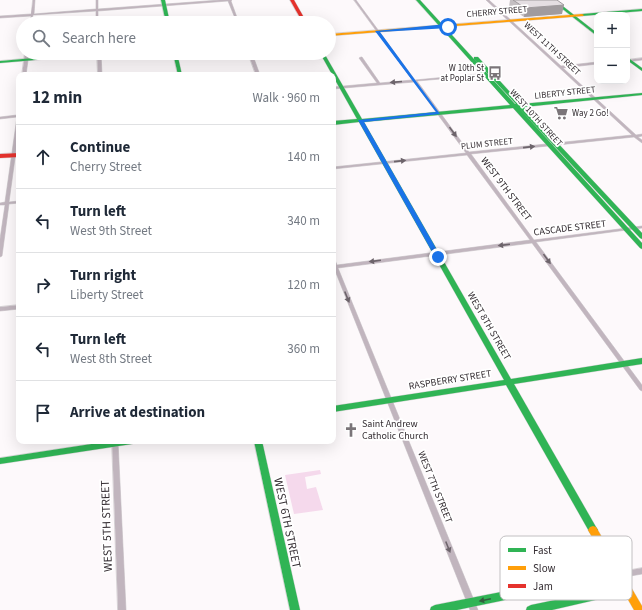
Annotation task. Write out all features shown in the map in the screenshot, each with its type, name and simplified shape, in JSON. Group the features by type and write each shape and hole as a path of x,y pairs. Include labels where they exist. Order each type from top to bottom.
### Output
{"street":[{"path":"32,14 34,0"},
{"path":"96,0 97,16"},
{"path":"0,17 97,10 164,2 230,0 236,16"},
{"path":"292,0 301,16"},
{"name":"WEST 9TH STREET","path":"354,0 440,114 642,389"},
{"name":"WEST 11TH STREET","path":"487,0 642,142"},
{"path":"553,0 594,33"},
{"path":"164,2 167,16"},
{"name":"WEST 10TH STREET","path":"423,3 588,183 642,247"},
{"name":"CHERRY STREET","path":"336,34 642,10"},
{"path":"0,62 16,58"},
{"path":"361,58 378,84"},
{"path":"630,60 642,59"},
{"path":"24,72 26,60"},
{"path":"100,72 101,60"},
{"path":"177,60 179,72"},
{"path":"253,60 257,72"},
{"name":"WEST 8TH STREET","path":"326,60 333,72"},
{"path":"630,61 642,70"},
{"path":"560,67 594,64"},
{"path":"336,88 488,74"},
{"name":"WEST 8TH STREET","path":"336,78 597,536"},
{"name":"LIBERTY STREET","path":"336,125 440,114 510,109 642,94"},
{"path":"0,118 16,116"},
{"name":"PLUM STREET","path":"336,168 642,135"},
{"path":"0,156 16,157"},
{"path":"0,160 16,157"},
{"path":"0,256 6,204 16,161"},
{"name":"WEST 10TH STREET","path":"588,183 638,228 642,237"},
{"path":"0,204 16,202"},
{"name":"CASCADE STREET","path":"336,264 436,254 638,228"},
{"name":"WEST 7TH STREET","path":"336,269 472,607"},
{"path":"0,309 16,306"},
{"name":"RASPBERRY STREET","path":"336,409 642,361"},
{"path":"0,461 103,444"},
{"name":"WEST 5TH STREET","path":"115,444 122,610"},
{"name":"WEST 6TH STREET","path":"259,444 295,610"},
{"path":"632,573 642,571"},
{"name":"WEST 8TH STREET","path":"632,598 639,610"},
{"path":"435,610 472,607 501,600"},
{"path":"531,610 577,600"}],"shaded area":[{"path":"320,470 321,474 305,477 307,489 316,487 323,510 294,514 285,475"}],"building":[{"path":"513,0 557,0 564,5 525,8"}],"traffic: fast":[{"path":"163,0 166,16"},
{"path":"418,0 642,247"},
{"path":"553,0 594,33"},
{"path":"582,15 642,10"},
{"path":"476,58 642,237"},
{"path":"0,62 24,60"},
{"path":"177,60 179,72"},
{"path":"326,60 333,72"},
{"path":"630,60 642,70"},
{"path":"336,78 593,530"},
{"path":"336,123 642,94"},
{"path":"336,409 642,361"},
{"path":"0,461 112,444"},
{"path":"259,444 295,610"},
{"path":"435,610 500,597"},
{"path":"531,610 577,600"}],"traffic: slow":[{"path":"336,34 582,15"},
{"path":"593,530 596,536"},
{"path":"632,598 639,610"}],"traffic: jam":[{"path":"292,0 301,16"},
{"path":"0,156 16,155"}],"place":[{"name":"W 10th St at Poplar St","path":"495,73"},
{"name":"Way 2 Go!","path":"561,113"},
{"name":"Saint Andrew Catholic Church","path":"351,430"}],"route":[{"path":"438,257 360,120 439,113 377,31 448,27"}]}
